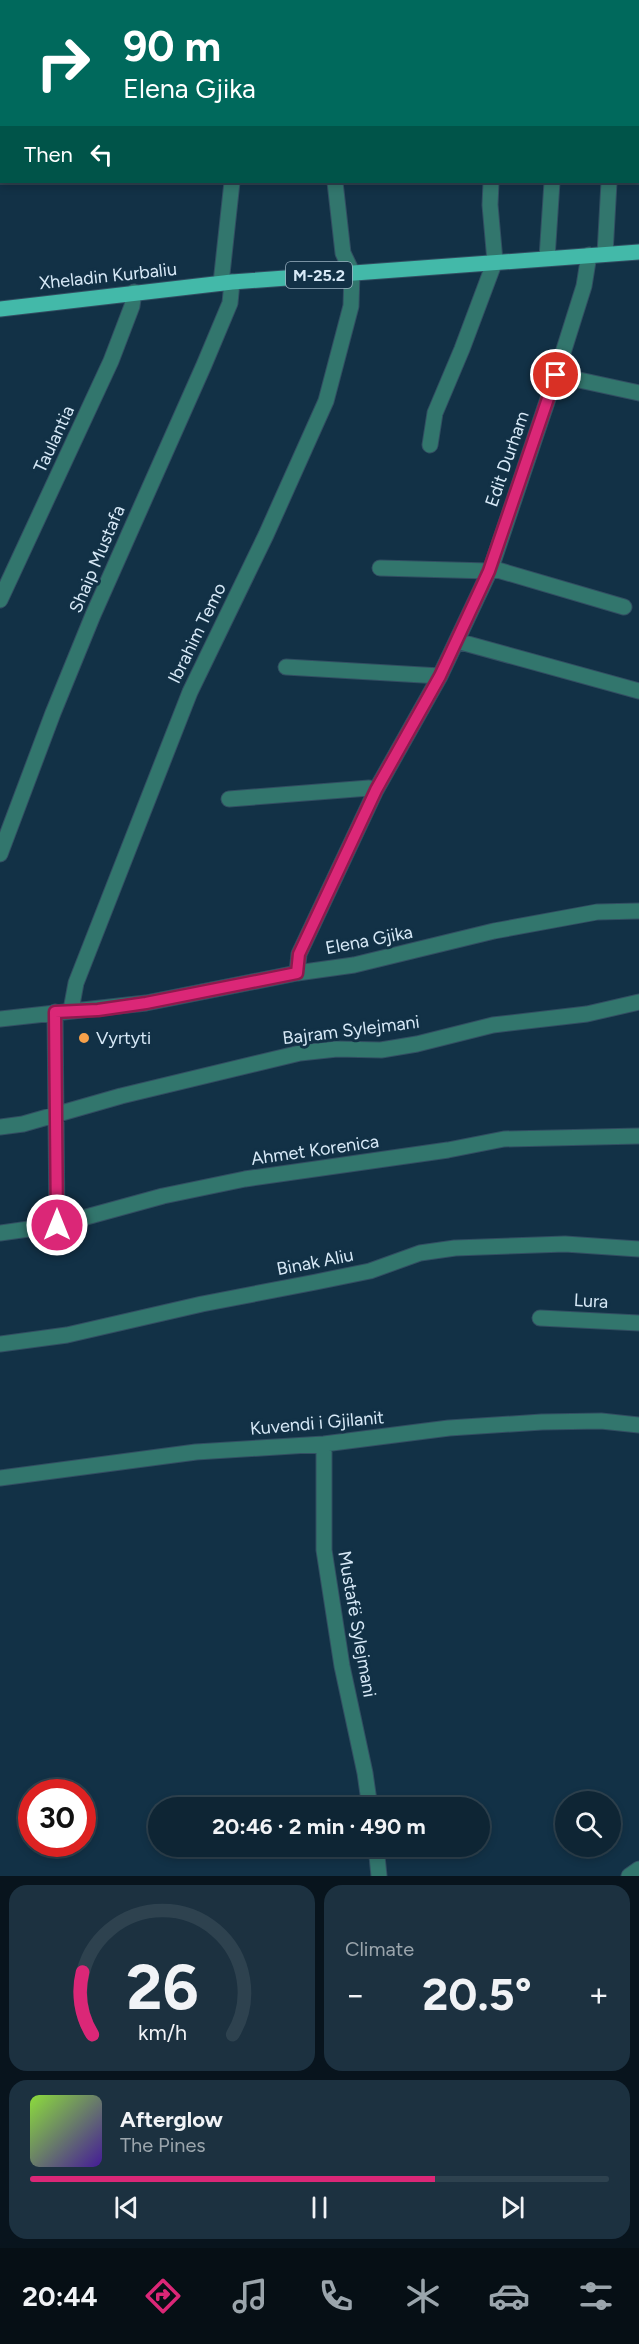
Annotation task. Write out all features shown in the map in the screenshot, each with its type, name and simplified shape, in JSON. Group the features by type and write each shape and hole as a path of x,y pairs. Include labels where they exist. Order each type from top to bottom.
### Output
{"main road":[{"name":"Xheladin Kurbaliu","path":"0,309 227,283 495,261 639,252"}],"street":[{"path":"227,283 232,183"},
{"path":"335,183 343,253 352,272"},
{"path":"430,445 435,412 462,349 495,261 490,205 491,183"},
{"path":"547,258 552,183"},
{"name":"Edit Durham","path":"297,973 299,954 376,790 440,676 490,570 584,286 597,255 609,183"},
{"name":"Ibrahim Temo","path":"71,1010 76,982 190,692 266,535 326,401 351,306 352,272"},
{"name":"Shaip Mustafa","path":"0,854 93,615 230,303 227,283"},
{"name":"Taulantia","path":"0,600 111,361 132,306 134,292"},
{"path":"556,375 639,393"},
{"path":"380,568 490,570 624,607"},
{"path":"457,641 639,691"},
{"path":"286,667 440,676"},
{"path":"229,799 369,788 376,790"},
{"name":"Elena Gjika","path":"0,1019 146,1003 297,973 354,965 494,931 597,912 639,911"},
{"name":"Bajram Sylejmani","path":"0,1127 300,1053 338,1049 381,1050 417,1044 493,1025 587,1014 639,1002"},
{"path":"55,1012 57,1225"},
{"name":"Ahmet Korenica","path":"0,1233 57,1225 163,1196 235,1181 437,1152 504,1139 639,1136"},
{"name":"Binak Aliu","path":"0,1344 67,1335 202,1304 370,1271 420,1253 565,1244 639,1249"},
{"name":"Lura","path":"540,1318 639,1323"},
{"name":"Kuvendi i Gjilanit","path":"0,1478 196,1452 324,1444 448,1428 601,1421 639,1425"},
{"name":"Mustafë Sylejmani","path":"324,1444 324,1550 342,1666 368,1797"},
{"path":"377,1857 379,1876"},
{"path":"629,1876 639,1869"}],"place":[{"name":"Vyrtyti","path":"84,1038"}],"route":[{"path":"57,1225 55,1012 98,1010 146,1003 297,973 299,954 376,790 440,676 490,568 556,375"}]}
